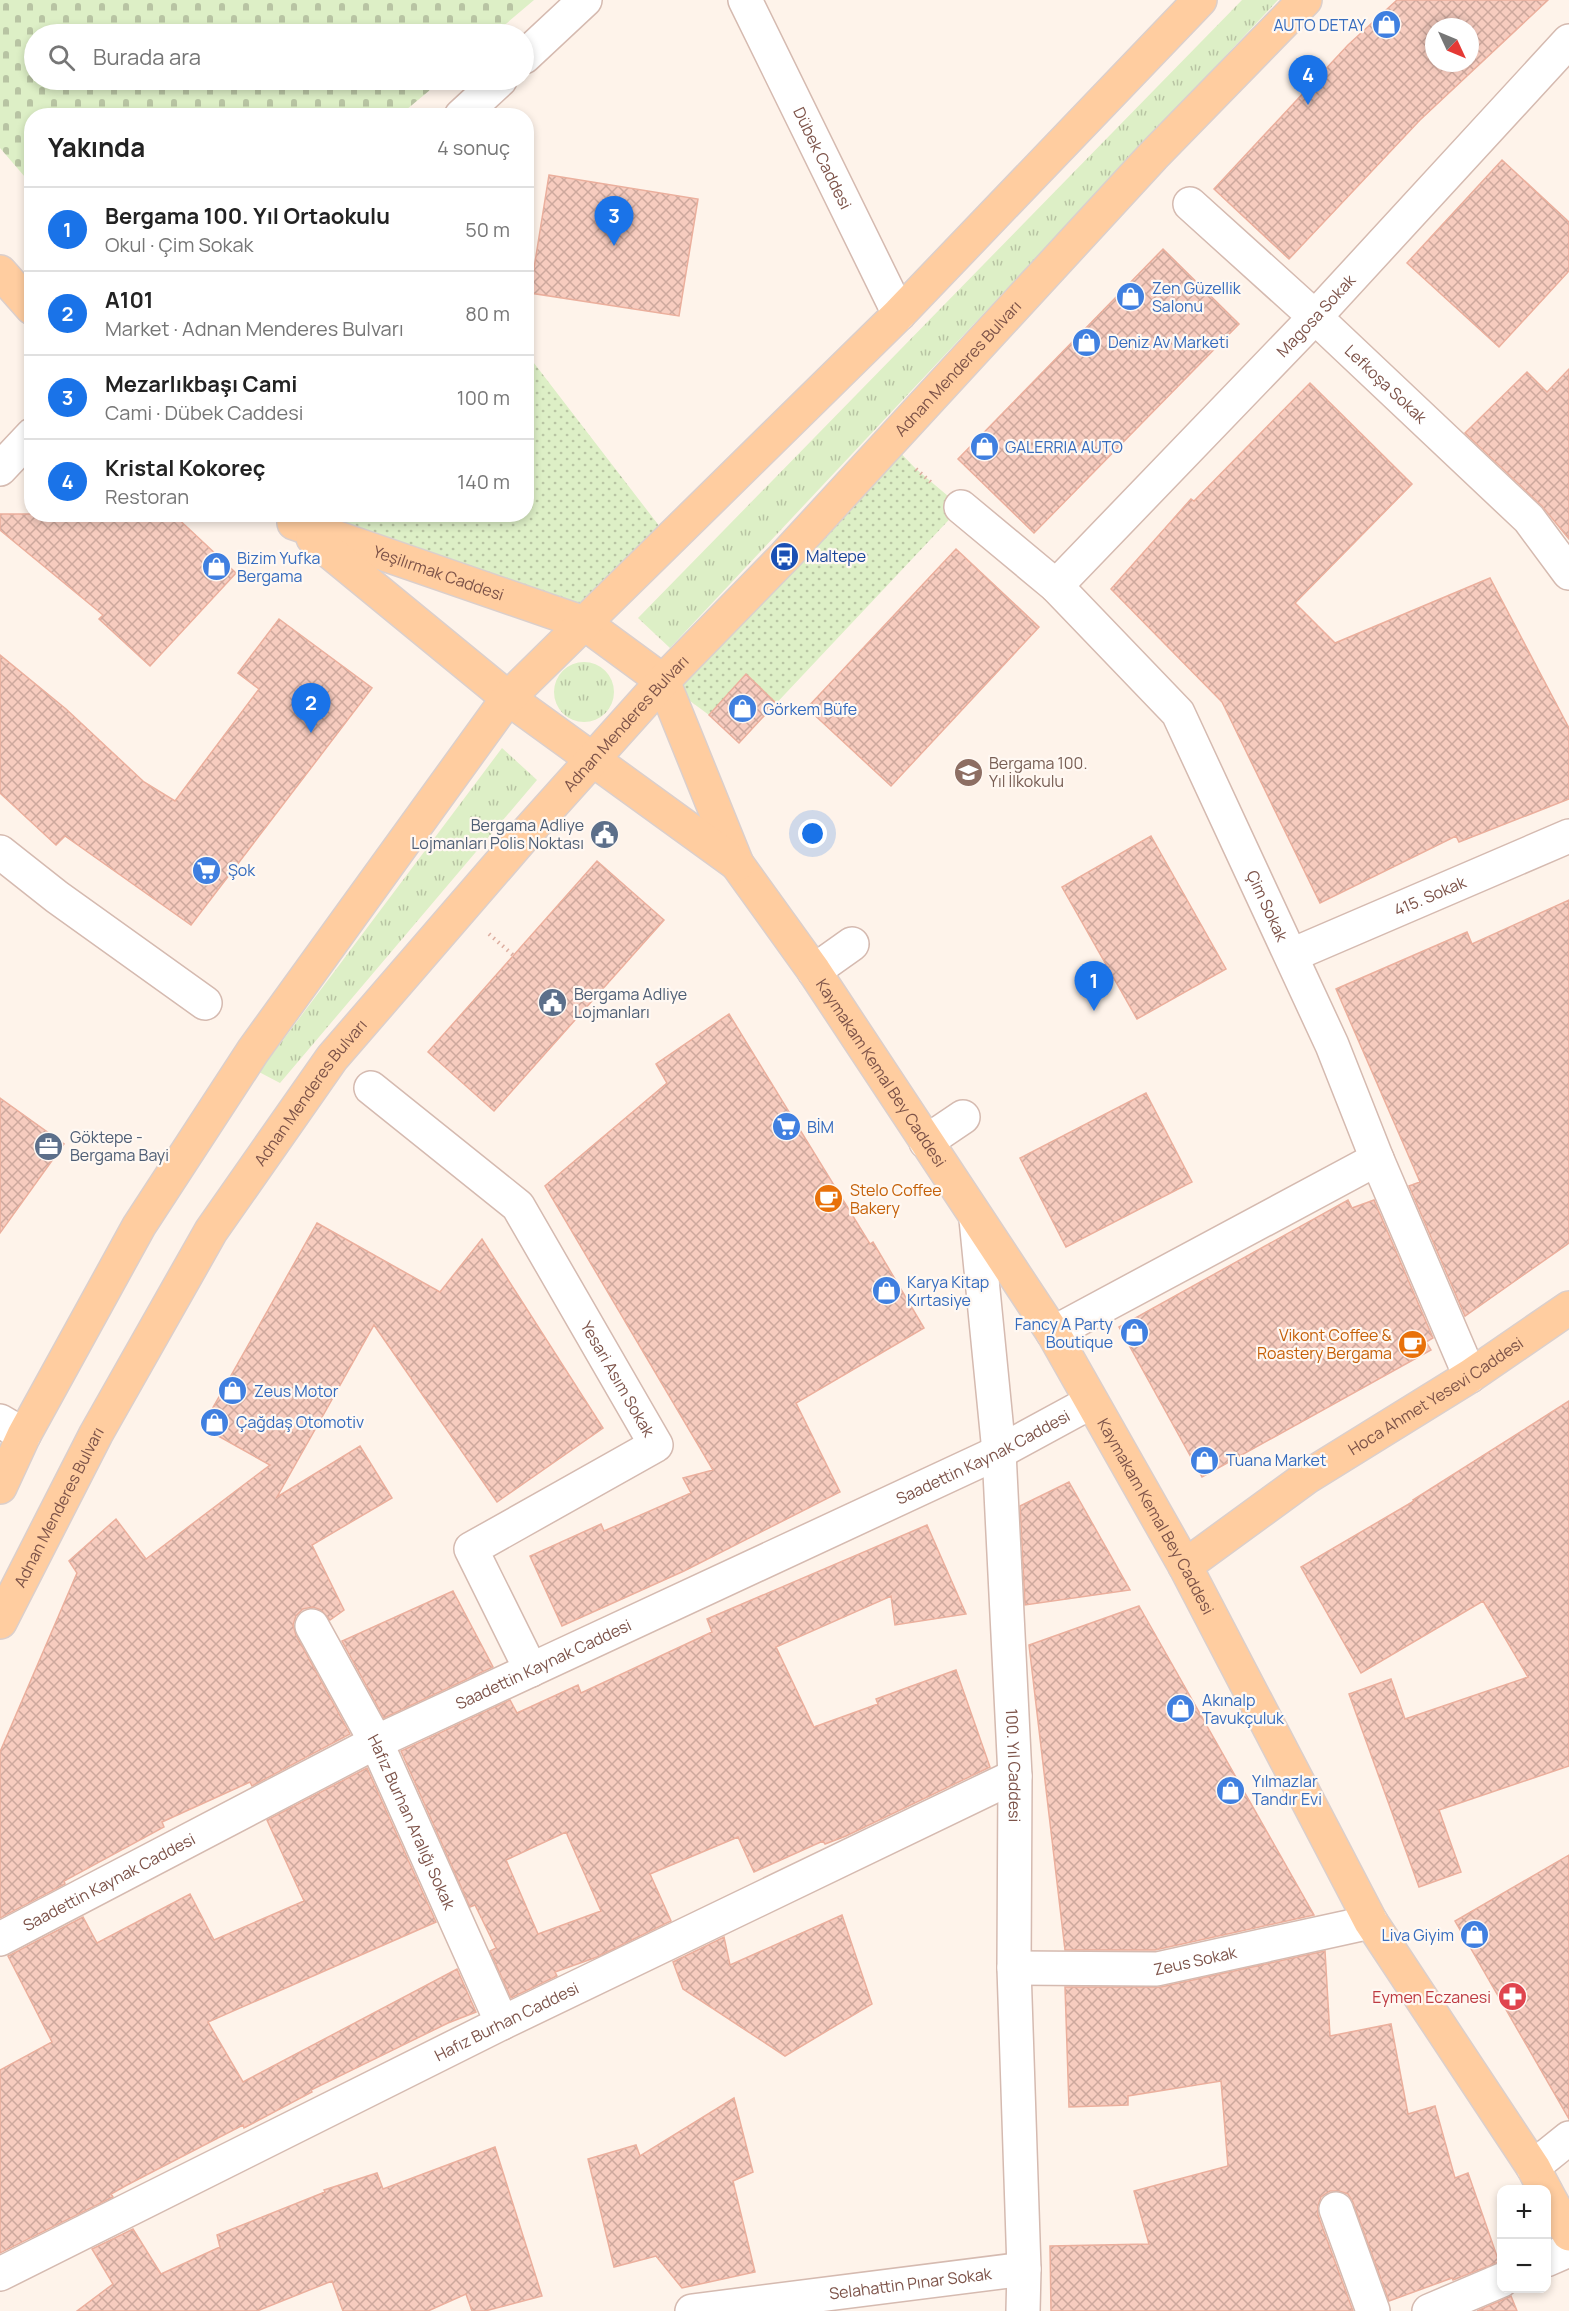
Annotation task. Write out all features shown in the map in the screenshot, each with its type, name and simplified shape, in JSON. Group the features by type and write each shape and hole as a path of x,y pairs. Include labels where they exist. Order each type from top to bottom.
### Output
{"main road":[{"path":"0,1487 12,1428 139,1226 246,1061 508,698 899,314 1200,0"},
{"name":"Adnan Menderes Bulvarı","path":"0,1622 96,1434 211,1231 332,1058 523,837 663,681 785,556 1153,156 1305,0"},
{"path":"1,276 24,300"},
{"name":"Yeşilırmak Caddesi","path":"292,522 508,698"},
{"name":"Yeşilırmak Caddesi","path":"297,522 584,623"},
{"path":"584,623 663,681"},
{"name":"Kaymakam Kemal Bey Caddesi","path":"663,681 736,864 814,971 1053,1333 1185,1566 1371,1922 1541,2183 1569,2234"},
{"name":"Kaymakam Kemal Bey Caddesi","path":"508,698 736,864"},
{"name":"Hoca Ahmet Yesevi Caddesi","path":"1185,1566 1307,1477 1470,1376 1569,1308"}],"street":[{"path":"534,48 585,0"},
{"name":"Dübek Caddesi","path":"746,0 899,314"},
{"name":"Magosa Sokak","path":"1056,586 1315,317 1569,41"},
{"path":"470,108 489,90"},
{"name":"Lefkoşa Sokak","path":"1190,204 1315,317 1529,519 1569,573"},
{"path":"0,469 24,444"},
{"name":"Çim Sokak","path":"961,507 1056,586 1083,630 1178,713 1292,956 1322,1048 1377,1159 1470,1376"},
{"name":"415. Sokak","path":"1292,956 1569,836"},
{"path":"0,852 57,897 205,1003"},
{"path":"814,971 852,944"},
{"name":"Yesari Asım Sokak","path":"371,1088 518,1206 656,1445 471,1549 531,1670"},
{"path":"926,1142 963,1117"},
{"path":"1053,1333 1377,1159"},
{"name":"100. Yıl Caddesi","path":"976,1219 999,1452 1015,1776 1014,1968 1024,2269 1023,2311"},
{"name":"Saadettin Kaynak Caddesi","path":"0,1939 376,1742 999,1452 1091,1402"},
{"name":"Hafız Burhan Aralığı Sokak","path":"312,1626 376,1742 502,2023"},
{"name":"Hafız Burhan Caddesi","path":"0,2274 502,2023 1015,1776"},
{"name":"Zeus Sokak","path":"1014,1968 1157,1970 1371,1922"},
{"path":"1541,2183 1569,2138"},
{"path":"1336,2209 1373,2311"},
{"path":"1551,2258 1569,2250"},
{"name":"Selahattin Pınar Sokak","path":"692,2311 1024,2269"},
{"path":"1429,2311 1497,2282"}],"path":[{"path":"891,442 916,469 961,507"},
{"path":"488,933 513,955"}],"green space":[{"path":"0,0 534,0 506,24 24,24 24,90 430,90 408,108 24,108 24,176 0,148"},
{"path":"1242,0 1278,0 670,648 638,618"},
{"path":"534,363 670,540 584,623 302,522 534,522"},
{"path":"891,443 916,469 961,507 739,743 709,715 663,681"},
{"path":"584,662 601,667 609,675 614,692 609,709 601,717 584,722 567,717 559,709 554,692 559,675 567,667"},
{"path":"502,748 537,780 280,1083 259,1072"}],"building":[{"path":"1397,0 1548,0 1479,65 1479,18 1425,18 1425,72 1471,72 1420,120 1289,259 1214,189 1348,45"},
{"path":"1502,160 1569,222 1569,271 1499,347 1407,263"},
{"path":"549,175 698,199 679,316 534,294 534,268"},
{"path":"1163,249 1239,324 1034,533 958,459"},
{"path":"1569,369 1569,539 1542,506 1465,433 1527,372 1547,392"},
{"path":"1310,383 1412,484 1295,603 1335,643 1490,578 1569,728 1569,799 1459,842 1456,836 1320,903 1222,702 1111,589 1191,499 1194,501"},
{"path":"0,514 24,514 24,522 182,522 236,573 150,666 99,619 103,615 0,530"},
{"name":"Bergama 100. Yıl İlkokulu","path":"956,549 1039,627 891,786 807,708"},
{"path":"279,619 372,688 191,925 65,836 56,845 0,793 0,655 66,709 144,782 175,801 259,689 238,673"},
{"name":"Görkem Büfe","path":"746,674 776,703 739,743 709,715"},
{"path":"1151,836 1226,969 1137,1019 1062,887"},
{"name":"Bergama Adliye Lojmanları","path":"597,861 664,920 494,1111 428,1052"},
{"path":"1569,900 1569,1243 1465,1316 1409,1186 1420,1182 1336,989 1467,932 1472,944"},
{"path":"729,1014 870,1244 873,1242 924,1328 796,1403 840,1492 684,1571 562,1626 530,1556 601,1524 604,1531 691,1493 683,1478 713,1470 545,1186 667,1083 656,1064"},
{"path":"1146,1093 1192,1182 1066,1247 1020,1158"},
{"path":"0,1098 64,1144 0,1233"},
{"path":"1348,1200 1352,1208 1374,1200 1433,1338 1426,1342 1431,1350 1202,1477 1119,1327"},
{"path":"317,1223 440,1292 482,1239 603,1428 497,1502 374,1325 277,1497 360,1446 392,1498 312,1545 344,1610 330,1620 321,1610 313,1607 303,1609 296,1616 293,1625 296,1635 350,1734 252,1786 250,1782 162,1822 164,1827 64,1881 65,1884 0,1918 0,1752 77,1573 69,1561 116,1519 146,1559 270,1465 202,1427"},
{"path":"1569,1401 1569,1766 1439,1810 1461,1872 1419,1887 1349,1694 1391,1679 1405,1719 1528,1677 1483,1601 1361,1673 1301,1567 1414,1501"},
{"path":"1069,1482 1130,1590 1025,1605 1020,1506"},
{"path":"927,1525 966,1614 895,1625 891,1596 776,1647 814,1727 878,1704 876,1699 956,1670 990,1767 846,1836 825,1844 823,1841 754,1872 738,1837 650,1874 671,1921 597,1957 555,1972 557,1976 511,1998 490,1951 496,1948 475,1905 470,1907 401,1751 510,1700 517,1713 578,1685 581,1693 712,1632 707,1619","holes":["566,1832 601,1911 538,1934 506,1860"]},
{"path":"453,1591 493,1667 384,1718 342,1641"},
{"path":"1139,1606 1314,1915 1155,1950 1065,1950 1029,1645"},
{"path":"367,1768 436,1922 208,2022 243,2082 457,1969 476,2012 448,2023 311,2090 312,2092 244,2128 243,2125 127,2185 111,2194 113,2197 0,2253 0,2070 52,2042 8,1956 83,1917 97,1943 190,1894 214,1940 304,1901 267,1820"},
{"path":"1569,1855 1569,2119 1455,1921"},
{"path":"842,1915 872,2004 785,2056 683,1989 673,1962 724,1937 730,1965"},
{"path":"1325,1951 1330,2036 1391,2024 1408,2114 1435,2106 1455,2178 1468,2173 1497,2256 1497,2263 1389,2301 1353,2202 1348,2194 1330,2191 1321,2197 1318,2215 1353,2311 1051,2311 1050,2246 1149,2244 1134,2191 1228,2166 1221,2081 1128,2096 1128,2105 1069,2107 1065,1987 1161,1987"},
{"path":"734,2098 753,2172 733,2181 755,2272 682,2288 656,2256 614,2267 588,2159 636,2145 640,2156"},
{"path":"495,2147 542,2296 485,2311 472,2311 466,2294 428,2311 343,2311 332,2281 257,2311 77,2311 113,2284 92,2249 133,2229 161,2274 220,2247 217,2235 325,2192 324,2190 377,2173 383,2189"},
{"path":"1511,2296 1517,2311 1477,2311 1509,2297"}],"place":[{"name":"AUTO DETAY","path":"1387,25"},
{"name":"Kristal Kokoreç","path":"1308,105"},
{"name":"Mezarlıkbaşı Cami","path":"614,246"},
{"name":"Zen Güzellik Salonu","path":"1131,297"},
{"name":"Deniz Av Marketi","path":"1087,342"},
{"name":"GALERRIA AUTO","path":"984,447"},
{"name":"Maltepe","path":"785,556"},
{"name":"Bizim Yufka Bergama","path":"216,567"},
{"name":"Görkem Büfe","path":"742,709"},
{"name":"A101","path":"311,733"},
{"name":"Bergama 100. Yıl İlkokulu","path":"968,772"},
{"name":"Bergama Adliye Lojmanları Polis Noktası","path":"605,834"},
{"name":"Şok","path":"207,870"},
{"name":"Bergama Adliye Lojmanları","path":"553,1003"},
{"name":"Bergama 100. Yıl Ortaokulu","path":"1094,1011"},
{"name":"BİM","path":"786,1127"},
{"name":"Göktepe - Bergama Bayi","path":"49,1146"},
{"name":"Stelo Coffee Bakery","path":"829,1199"},
{"name":"Karya Kitap Kırtasiye","path":"886,1291"},
{"name":"Fancy A Party Boutique","path":"1134,1333"},
{"name":"Vikont Coffee & Roastery Bergama","path":"1413,1344"},
{"name":"Zeus Motor","path":"233,1391"},
{"name":"Çağdaş Otomotiv","path":"215,1422"},
{"name":"Tuana Market","path":"1205,1460"},
{"name":"Akınalp Tavukçuluk","path":"1181,1709"},
{"name":"Yılmazlar Tandır Evi","path":"1231,1790"},
{"name":"Liva Giyim","path":"1475,1935"},
{"name":"Eymen Eczanesi","path":"1512,1997"}]}
